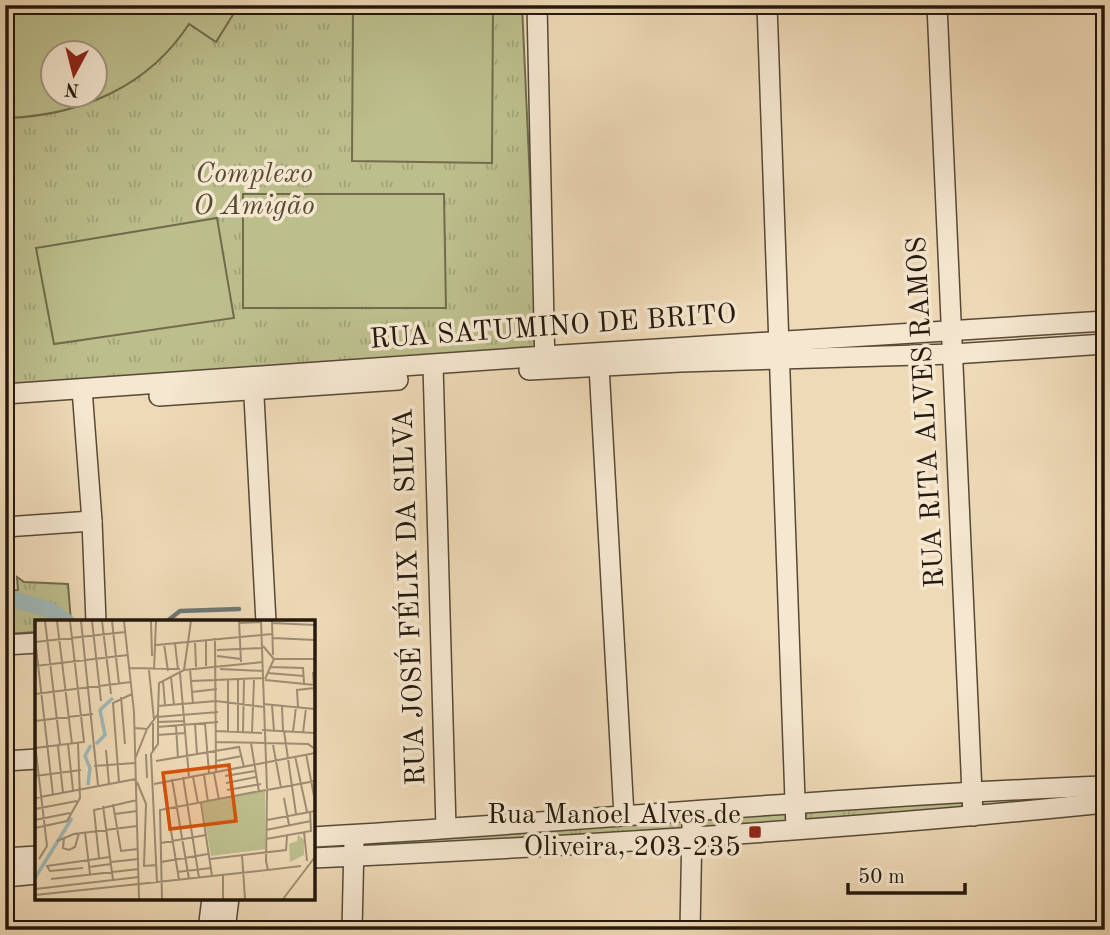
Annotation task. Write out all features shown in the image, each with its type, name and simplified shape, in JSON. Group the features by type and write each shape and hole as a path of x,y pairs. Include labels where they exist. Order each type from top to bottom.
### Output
{"street":[{"path":"537,5 545,362"},
{"path":"767,5 796,829"},
{"name":"RUA RITA ALVES RAMOS","path":"937,5 973,816"},
{"name":"RUA SATUMINO DE BRITO","path":"545,362 599,366 781,351 951,330 1105,321"},
{"name":"RUA SATUMINO DE BRITO","path":"5,407 83,395 545,362 781,351 953,354 1105,344"},
{"path":"599,366 624,816"},
{"name":"RUA JOSÉ FÉLIX DA SILVA","path":"433,371 446,828"},
{"path":"253,383 266,620"},
{"name":"RUA SATUMINO DE BRITO","path":"5,394 83,395"},
{"path":"83,395 96,620"},
{"path":"5,527 92,521"},
{"path":"5,645 35,643"},
{"path":"5,761 35,759"},
{"path":"315,837 692,813 972,791 1105,786"},
{"path":"315,859 796,829 1105,803"},
{"path":"690,930 692,813"},
{"path":"352,930 355,835"},
{"path":"5,858 35,856"},
{"path":"5,877 35,874"},
{"path":"208,930 212,900"},
{"path":"225,930 229,900"}],"green space":[{"name":"Complexo O Amigão","path":"5,5 522,5 538,356 5,395"},
{"path":"5,5 239,5 216,42 189,24 154,65 108,95 108,38 38,38 38,108 72,108 35,116 5,118"},
{"path":"353,5 493,5 492,163 352,161"},
{"path":"243,194 444,194 446,308 243,308"},
{"path":"217,218 234,318 54,344 36,248"},
{"path":"17,577 24,582 68,584 71,620 35,620 35,632 5,634 5,591 18,590"},
{"path":"970,795 970,812 802,824 800,807"},
{"path":"791,809 792,826 697,832 696,816"},
{"path":"688,817 689,833 359,852 358,838"}],"waterway":[{"path":"5,597 50,610 64,620"},
{"path":"169,620 180,611 239,609"}],"place":[{"name":"Rua Manoel Alves de Oliveira, 203-235","path":"755,832"}]}
